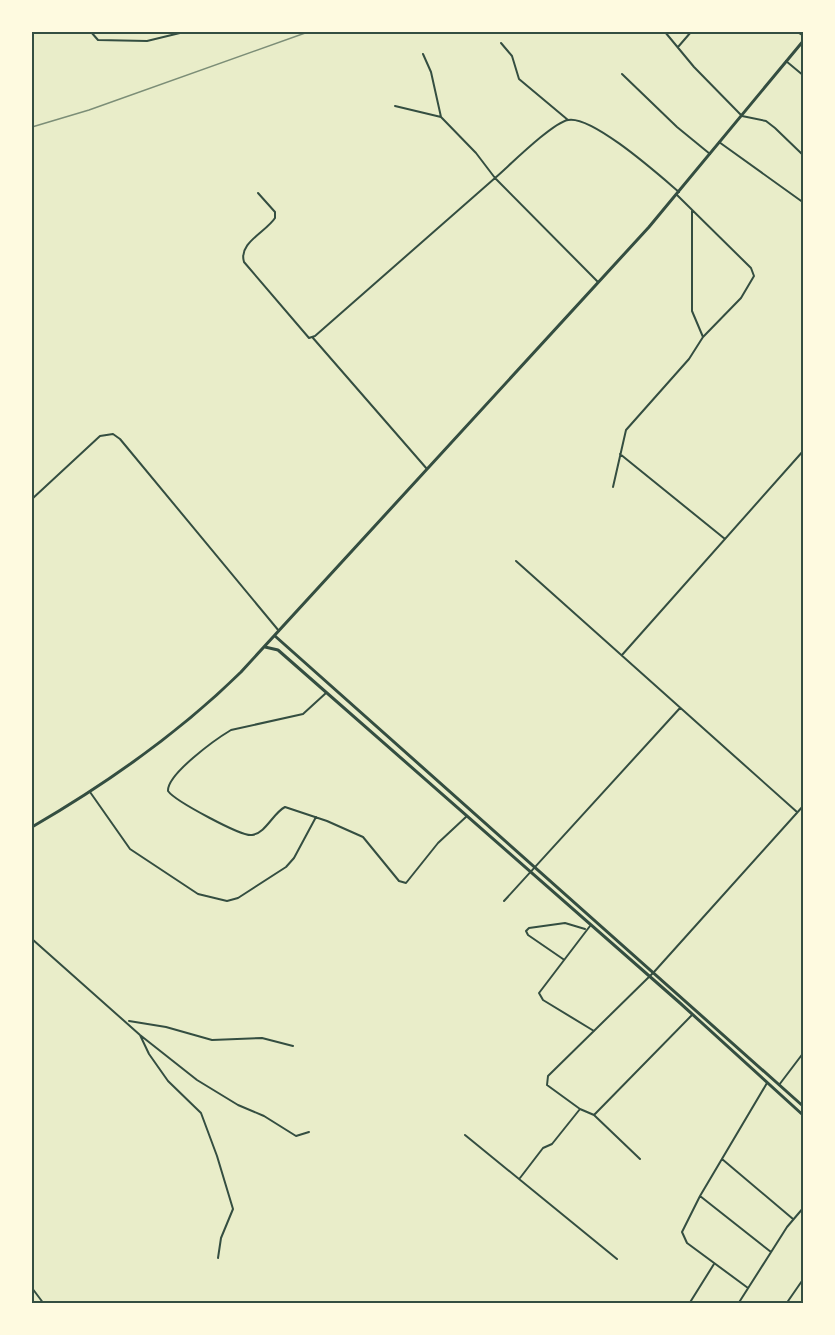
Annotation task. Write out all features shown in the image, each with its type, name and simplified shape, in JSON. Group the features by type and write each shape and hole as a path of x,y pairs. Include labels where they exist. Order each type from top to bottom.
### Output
{"street":[{"path":"91,32 98,40 132,41 147,41 184,32"},
{"path":"665,32 677,48 742,116 766,122 804,156"},
{"path":"677,48 692,32"},
{"path":"797,32 804,36"},
{"path":"32,827 89,791 205,707 265,647 678,193 804,40"},
{"path":"501,43 512,56 519,79 568,120 585,123 612,138 678,193 692,211 751,268 754,276 741,298 703,337 689,359 630,424 622,438 613,487"},
{"path":"423,54 431,72 441,117 476,153 495,178 598,282"},
{"path":"786,61 804,76"},
{"path":"622,74 677,127 710,154"},
{"path":"395,106 441,117"},
{"path":"313,338 495,178 554,128 568,120"},
{"path":"719,142 804,203"},
{"path":"258,193 275,212 275,218 245,247 243,262 305,337 313,338 427,469"},
{"path":"692,211 692,311 703,337"},
{"path":"32,500 100,436 113,434 120,439 279,631"},
{"path":"622,655 804,450"},
{"path":"619,454 725,538"},
{"path":"516,561 797,812"},
{"path":"275,636 804,1107"},
{"path":"265,647 278,650 649,976 804,1116"},
{"path":"326,693 303,714 231,730 190,761 168,786 171,796 247,834 260,831 285,807 316,816 363,837 399,881 406,883 438,843 467,816"},
{"path":"504,902 680,708"},
{"path":"89,791 130,849 198,894 226,901 238,898 286,867 294,858 316,816"},
{"path":"640,1159 594,1115 580,1109 547,1085 545,1081 654,972 804,805"},
{"path":"563,959 526,931 529,928 565,923 586,929"},
{"path":"590,926 540,990 540,997 594,1031"},
{"path":"32,939 127,1021 140,1035 197,1080 296,1136 309,1132"},
{"path":"594,1115 692,1015"},
{"path":"127,1021 166,1027 212,1040 262,1038 293,1046"},
{"path":"140,1035 149,1054 168,1081 201,1113 217,1156 233,1209 221,1238 218,1258"},
{"path":"779,1085 804,1052"},
{"path":"748,1288 687,1243 682,1232 700,1196 767,1083"},
{"path":"520,1178 543,1148 552,1144 580,1109"},
{"path":"465,1135 617,1259"},
{"path":"722,1159 793,1219"},
{"path":"700,1196 771,1252"},
{"path":"738,1304 793,1219 804,1207"},
{"path":"689,1304 714,1264"},
{"path":"786,1304 804,1278"},
{"path":"32,1288 44,1304"}],"railway":[{"path":"32,127 89,110 308,32"}]}
